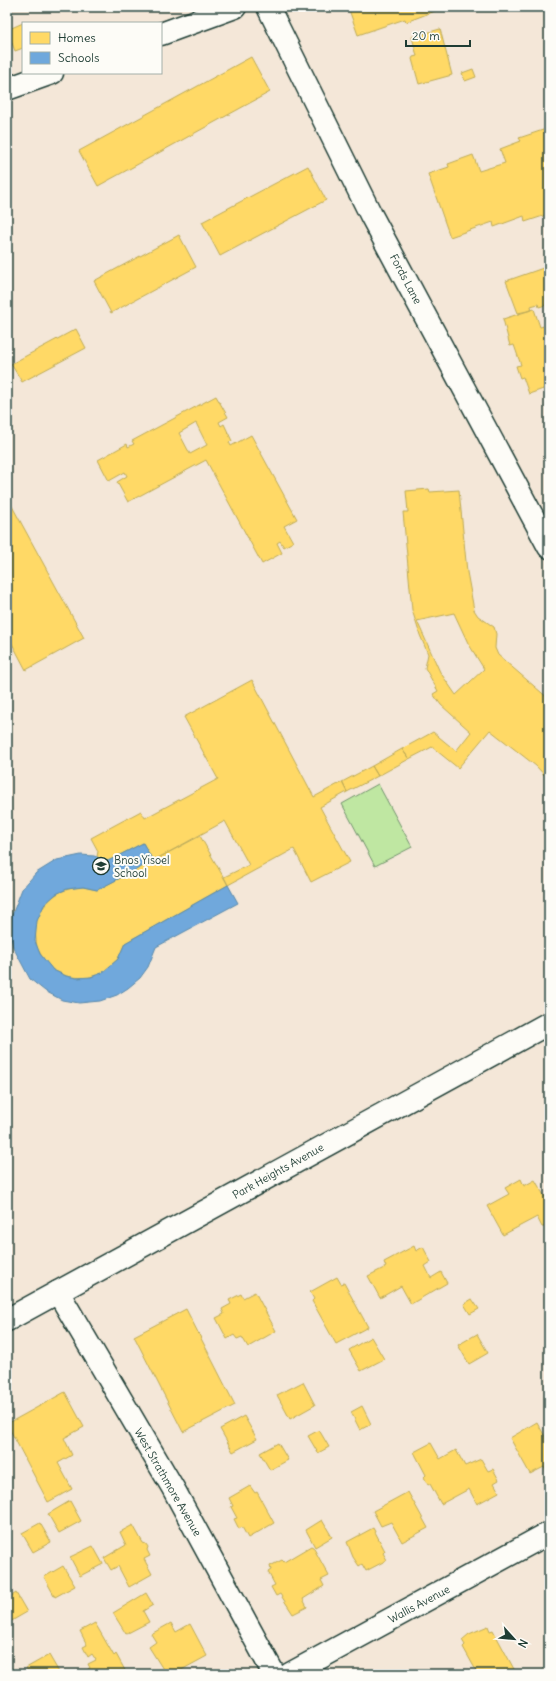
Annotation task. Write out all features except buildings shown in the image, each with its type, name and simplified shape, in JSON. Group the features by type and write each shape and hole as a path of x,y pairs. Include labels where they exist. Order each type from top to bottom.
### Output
{"street":[{"path":"162,34 235,7"},
{"name":"Fords Lane","path":"268,7 371,215 549,547"},
{"path":"7,89 49,74"},
{"name":"Park Heights Avenue","path":"7,1320 549,1023"},
{"name":"West Strathmore Avenue","path":"58,1292 172,1488 274,1674"},
{"name":"Wallis Avenue","path":"290,1674 549,1533"}],"green space":[{"path":"378,784 412,847 375,866 342,804"}],"place":[{"name":"Bnos Yisoel School","path":"101,866"}]}
